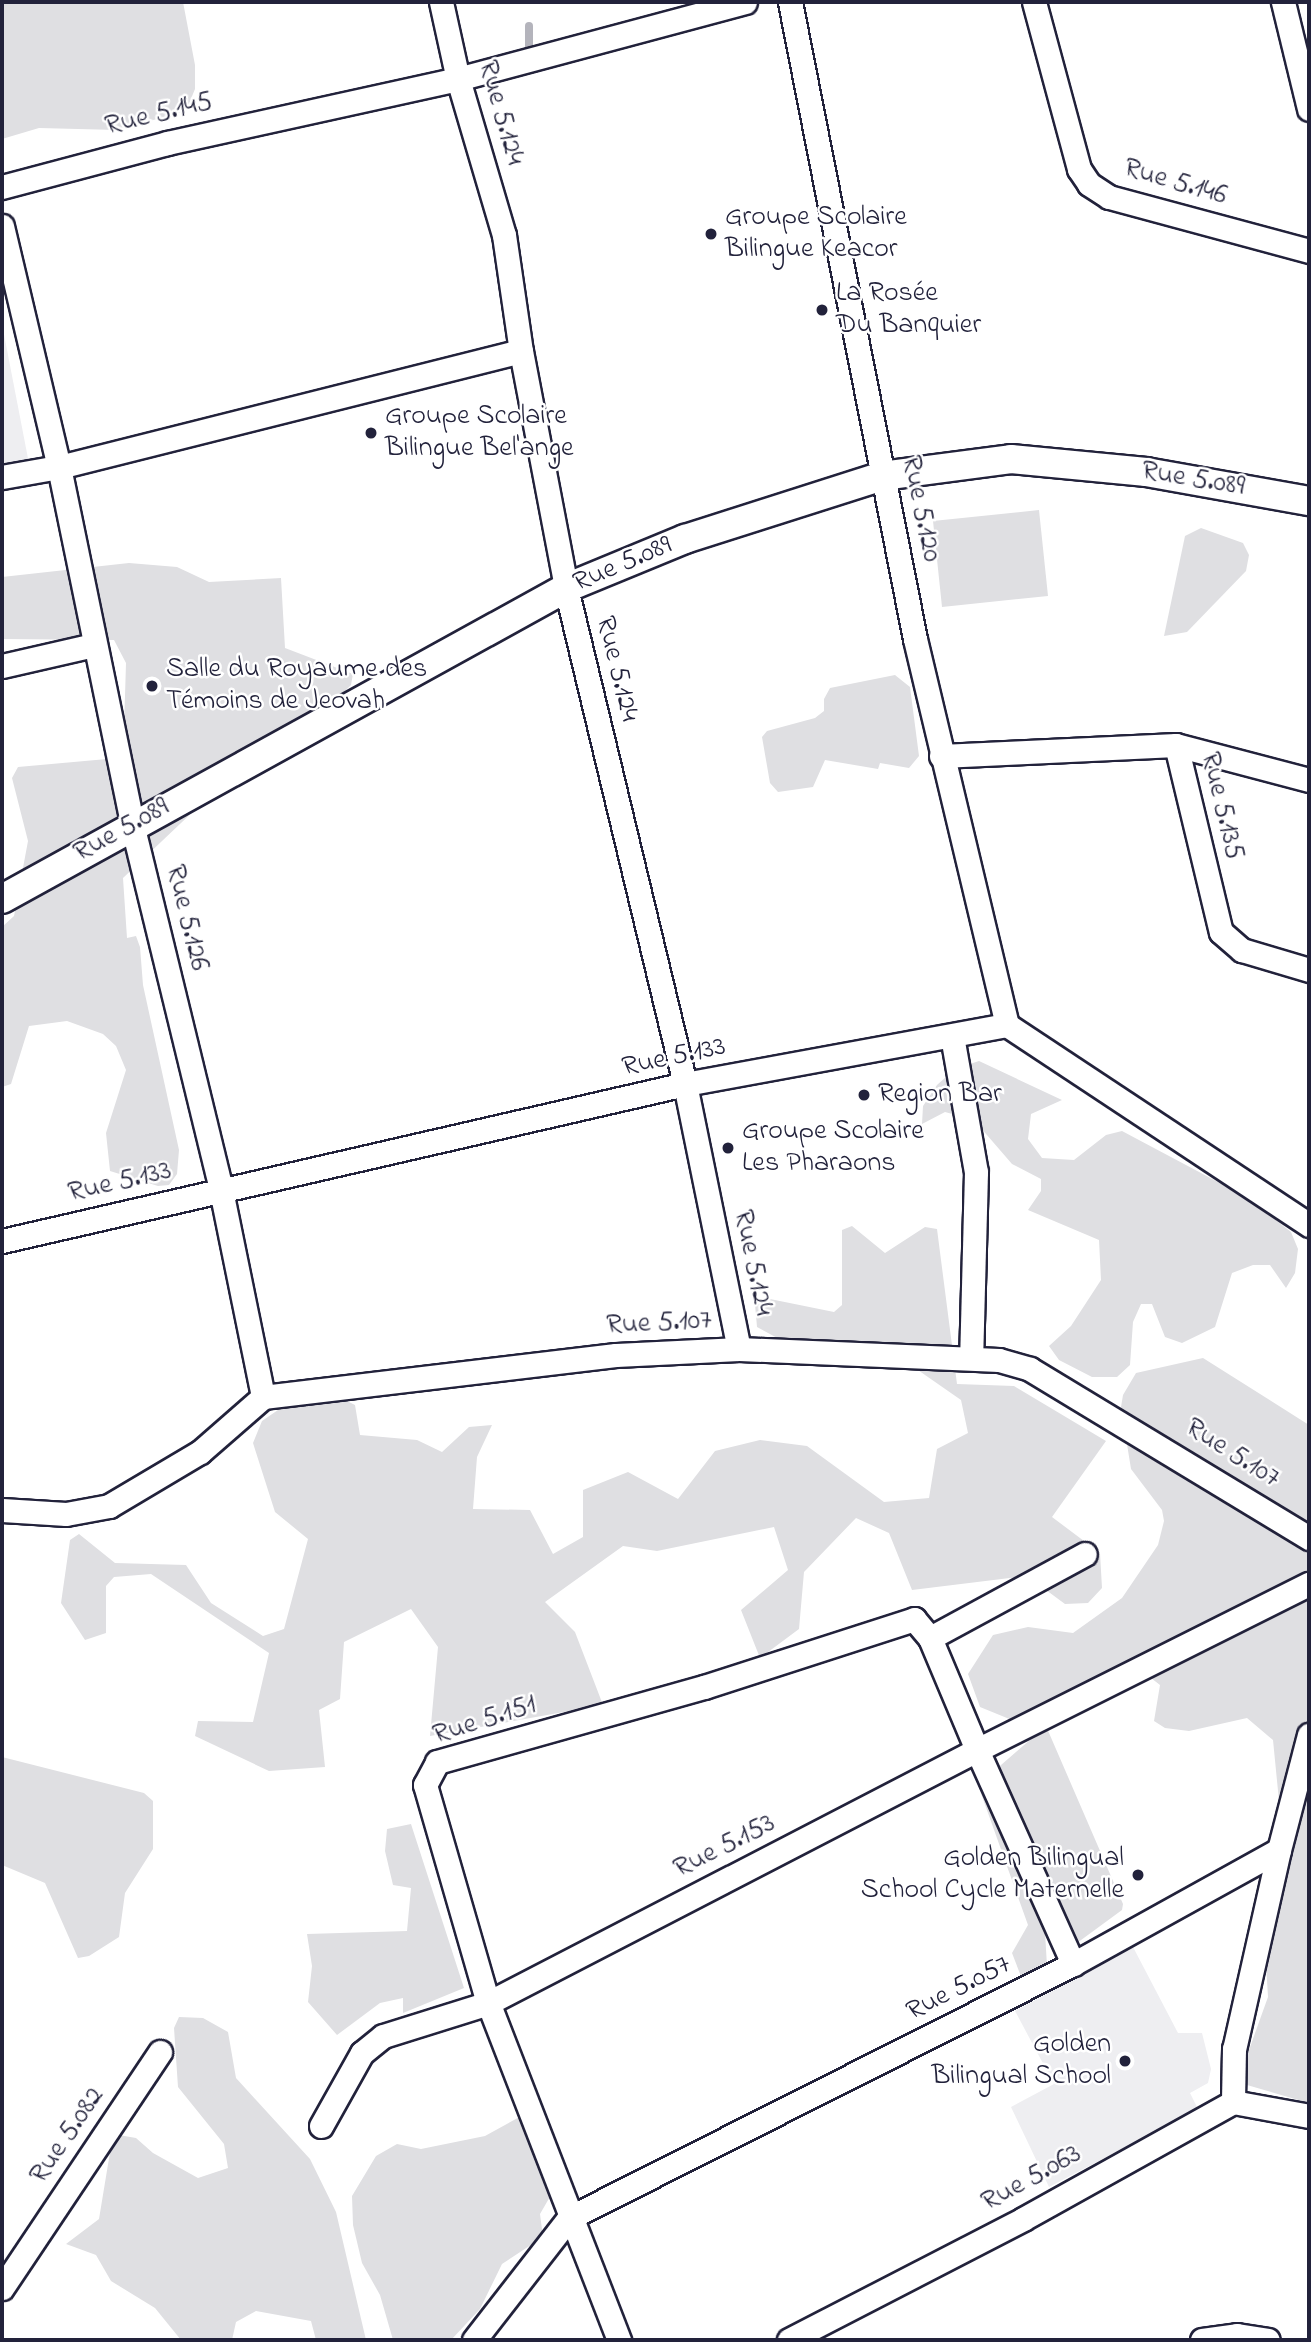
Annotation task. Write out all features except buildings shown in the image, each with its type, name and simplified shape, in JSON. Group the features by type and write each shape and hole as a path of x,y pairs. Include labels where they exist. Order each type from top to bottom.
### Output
{"street":[{"name":"Rue 5.124","path":"441,2 458,79 505,235 521,351 566,588 685,1084 739,1349"},
{"name":"Rue 5.145","path":"2,187 167,143 458,79 745,2"},
{"name":"Rue 5.120","path":"790,2 882,476 942,756 1007,1025"},
{"name":"Rue 5.146","path":"1034,2 1079,169 1089,184 1109,197 1309,251"},
{"path":"1283,2 1309,109"},
{"name":"Rue 5.126","path":"2,226 59,467 132,824 221,1190 263,1397"},
{"path":"2,477 59,467 521,351"},
{"name":"Rue 5.089","path":"2,899 132,824 566,588 685,539 882,476 1010,459 1146,472 1309,500"},
{"path":"2,666 94,645"},
{"path":"1176,745 1309,780"},
{"name":"Rue 5.135","path":"942,756 1176,745 1220,932 1242,950 1309,970"},
{"path":"1007,1025 1309,1225"},
{"name":"Rue 5.133","path":"2,1241 685,1084 1007,1025"},
{"path":"952,1036 976,1172 971,1359"},
{"name":"Rue 5.107","path":"263,1397 616,1355 739,1349 971,1359 1030,1369 1309,1538"},
{"path":"2,1510 66,1514 109,1506 200,1452 263,1397"},
{"path":"1073,1964 930,1638 1084,1554"},
{"name":"Rue 5.153","path":"321,2126 362,2053 383,2036 488,2003 977,1750 1309,1584"},
{"name":"Rue 5.151","path":"619,2340 569,2218 488,2003 425,1785 437,1762 704,1687 914,1619 930,1638"},
{"path":"1309,1735 1279,1850 1234,2049 1233,2102 1309,2116"},
{"name":"Rue 5.057","path":"474,2340 569,2218 1073,1964 1279,1850"},
{"name":"Rue 5.082","path":"2,2288 160,2052"},
{"name":"Rue 5.063","path":"789,2340 818,2332 1233,2102"},
{"path":"1202,2340 1237,2335 1268,2340"}],"shaded area":[{"path":"2,2 183,2 195,65 195,89 186,111 117,130 39,128 2,139"},
{"path":"2,324 31,474 2,477"},
{"path":"1039,510 1048,596 942,607 933,521"},
{"path":"1201,528 1243,543 1249,555 1246,571 1187,632 1164,636 1185,536"},
{"path":"129,563 177,567 209,582 281,578 285,648 353,674 351,685 313,723 258,750 123,878 127,938 136,936 140,947 143,985 179,1150 177,1174 169,1185 158,1186 110,1171 106,1133 126,1070 116,1046 103,1034 67,1021 29,1026 11,1084 2,1087 2,927 14,916 28,841 12,778 18,767 107,759 124,728 126,663 114,640 2,639 2,577"},
{"path":"895,675 910,687 919,756 909,768 880,763 878,769 825,760 813,787 778,792 770,783 762,737 767,731 815,718 824,711 824,699 830,688"},
{"path":"979,1061 1062,1100 1031,1114 1028,1139 1042,1158 1074,1160 1106,1135 1122,1131 1248,1198 1291,1232 1298,1249 1295,1273 1286,1288 1270,1265 1253,1265 1232,1273 1215,1327 1182,1343 1165,1337 1152,1304 1141,1304 1133,1322 1130,1365 1117,1377 1092,1377 1059,1360 1049,1346 1071,1326 1101,1280 1099,1240 1028,1210 1041,1191 1041,1179 1012,1164 974,1120 945,1112 922,1124 923,1106 937,1085 955,1069"},
{"path":"852,1226 885,1253 925,1227 937,1229 957,1384 1014,1386 1106,1441 1052,1517 1100,1553 1102,1588 1088,1603 1065,1604 1027,1576 912,1590 889,1533 856,1518 804,1572 799,1629 760,1658 741,1610 788,1570 774,1527 657,1551 623,1546 545,1602 575,1632 603,1705 430,1736 438,1647 411,1609 344,1642 340,1699 319,1710 325,1767 269,1771 195,1736 198,1721 253,1722 269,1653 151,1574 114,1577 106,1586 106,1633 85,1640 61,1603 70,1540 79,1534 115,1563 186,1565 211,1603 263,1636 284,1629 308,1539 275,1512 253,1443 262,1421 294,1399 343,1399 355,1405 360,1435 417,1440 442,1452 469,1427 492,1425 477,1457 473,1509 530,1510 553,1554 583,1537 583,1490 628,1472 678,1499 715,1451 760,1440 807,1446 884,1502 929,1498 937,1449 968,1433 961,1400 915,1368 809,1355 757,1327 755,1304 765,1298 834,1312 842,1305 842,1230"},
{"path":"1203,1358 1309,1425 1309,2103 1247,2085 1240,2075 1268,1997 1265,1947 1285,1862 1273,1740 1247,1718 1189,1731 1165,1728 1154,1721 1160,1685 1151,1678 1084,1711 1024,1725 980,1707 968,1674 993,1635 1028,1627 1073,1633 1122,1598 1158,1545 1164,1521 1162,1510 1131,1469 1121,1407 1123,1395 1136,1373"},
{"path":"1046,1726 1123,1904 1122,1910 1077,1943 1045,1932 1047,1966 1022,1979 1012,1953 1028,1925 978,1785"},
{"path":"2,1757 144,1793 153,1801 153,1849 125,1893 119,1937 89,1956 78,1958 45,1883 2,1865"},
{"path":"411,1824 464,1988 403,2013 403,1998 380,2003 337,2035 308,2002 312,1966 307,1934 407,1931 411,1888 393,1885 385,1851 387,1829"},
{"name":"Golden Bilingual School","path":"1133,1947 1178,2033 1202,2033 1211,2069 1208,2083 1190,2093 1198,2109 1049,2187 1011,2107 1054,2084 1015,2011"},
{"path":"179,2017 203,2018 228,2032 236,2078 310,2159 336,2212 366,2340 316,2340 311,2321 256,2311 236,2322 232,2340 181,2340 155,2308 111,2281 96,2255 66,2244 99,2219 113,2134 136,2138 153,2153 198,2178 228,2168 224,2144 178,2087 174,2028"},
{"path":"525,2114 551,2195 540,2214 543,2237 502,2264 480,2309 451,2340 393,2340 380,2295 362,2263 353,2225 352,2196 376,2156 397,2144 421,2149 485,2136"}],"waterway":[{"path":"529,26 529,55"}],"place":[{"name":"Groupe Scolaire Bilingue Keacor","path":"711,234"},
{"name":"La Rosée Du Banquier","path":"822,310"},
{"name":"Groupe Scolaire Bilingue Bel'ange","path":"371,433"},
{"name":"Salle du Royaume des Témoins de Jeovah","path":"152,686"},
{"name":"Region Bar","path":"864,1095"},
{"name":"Groupe Scolaire Les Pharaons","path":"728,1148"},
{"name":"Golden Bilingual School Cycle Maternelle","path":"1138,1875"},
{"name":"Golden Bilingual School","path":"1125,2061"}]}
